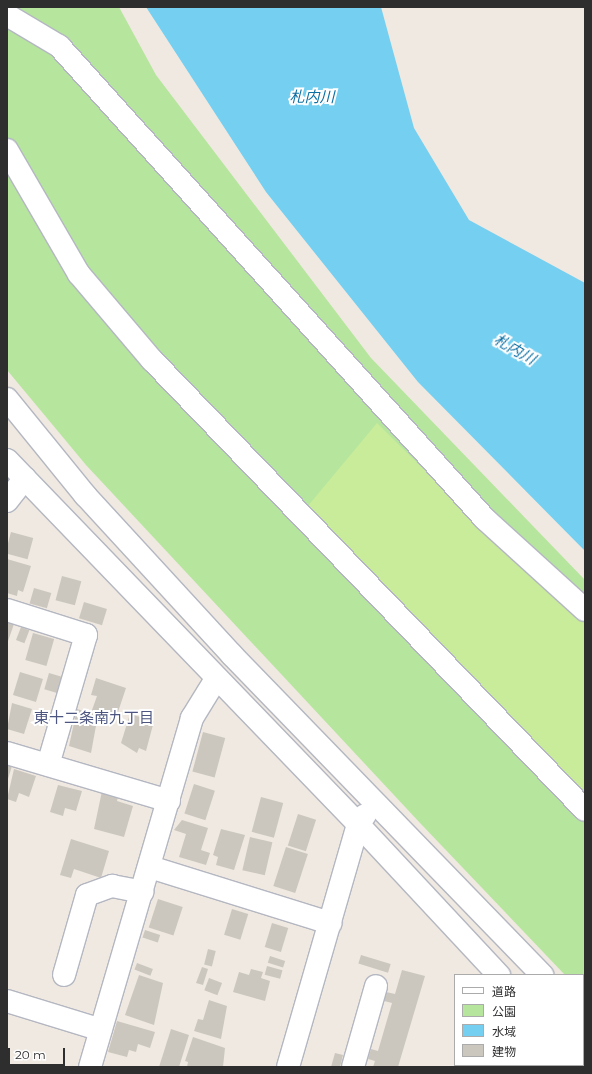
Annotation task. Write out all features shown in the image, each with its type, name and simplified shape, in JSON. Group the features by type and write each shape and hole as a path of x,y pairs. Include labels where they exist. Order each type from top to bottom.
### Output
{"street":[{"path":"7,15 59,46 485,519 585,610"},
{"path":"7,150 79,274 152,360 585,810"},
{"path":"7,399 85,495 232,655 541,974"},
{"path":"7,460 216,679 358,824 498,974"},
{"path":"7,501 25,478"},
{"path":"7,610 86,635 48,765"},
{"path":"90,1067 150,867 192,718 216,679"},
{"path":"7,753 169,801"},
{"path":"288,1067 358,824 376,802"},
{"path":"150,867 330,923"},
{"path":"64,975 87,895 112,886 142,892"},
{"path":"353,1067 376,986"},
{"path":"7,1001 101,1030"}],"green space":[{"path":"7,7 119,7 156,75 371,358 585,580 585,996 584,974 564,974 421,824 86,465 7,370"},
{"path":"377,423 539,584 585,623 585,802 307,507"}],"water":[{"name":"札内川","path":"146,7 381,7 414,128 469,220 585,283 585,551 418,382 266,192"}],"building":[{"path":"11,532 33,538 28,559 7,554 7,547"},
{"path":"7,559 31,566 23,592 18,590 17,596 7,593"},
{"path":"62,576 81,581 75,605 56,600"},
{"path":"34,588 51,593 47,608 30,603"},
{"path":"84,602 107,609 102,625 79,618"},
{"path":"7,621 14,624 7,644"},
{"path":"21,627 29,630 24,643 16,640"},
{"path":"33,633 54,639 46,666 25,660"},
{"path":"20,672 43,679 36,702 13,695"},
{"path":"49,673 63,677 59,693 44,689"},
{"path":"96,678 126,688 116,718 92,710 97,696 91,695"},
{"path":"12,703 32,709 24,734 7,729"},
{"path":"77,709 98,715 91,753 69,746"},
{"path":"130,714 154,721 146,751 139,748 137,753 121,743"},
{"path":"203,732 225,738 215,778 192,772"},
{"path":"7,764 12,766 7,782"},
{"path":"14,769 36,776 29,797 19,793 16,802 7,799"},
{"path":"194,784 215,791 205,820 184,813"},
{"path":"58,785 82,791 76,811 65,808 63,816 50,812"},
{"path":"102,791 118,796 117,801 133,806 124,837 94,829"},
{"path":"261,797 283,803 274,838 252,832"},
{"path":"298,814 316,820 306,851 288,845"},
{"path":"182,820 208,828 201,850 210,853 206,865 179,857 186,834 174,830"},
{"path":"221,829 245,835 234,870 216,865 218,857 213,855"},
{"path":"250,837 272,842 265,875 242,870"},
{"path":"71,839 109,851 101,878 74,869 71,878 60,875"},
{"path":"286,847 308,854 295,893 273,886"},
{"path":"158,899 183,907 173,936 149,928"},
{"path":"232,909 248,914 240,940 224,935"},
{"path":"272,923 288,928 281,952 265,947"},
{"path":"145,930 160,935 158,943 143,938"},
{"path":"208,949 216,951 212,966 204,965"},
{"path":"361,955 391,964 388,973 358,964"},
{"path":"270,956 285,961 283,968 268,963"},
{"path":"137,963 153,969 150,976 134,970"},
{"path":"267,966 282,970 280,979 265,975"},
{"path":"202,967 208,969 203,985 196,983"},
{"path":"251,969 263,972 261,978 270,981 265,1001 233,992 239,972 249,975"},
{"path":"402,970 425,976 398,1067 373,1067 375,1061 368,1059 371,1049 378,1051 392,1003 384,1001 386,992 395,994"},
{"path":"139,975 163,983 154,1025 125,1015"},
{"path":"209,978 222,983 217,995 204,990"},
{"path":"209,1000 227,1006 221,1039 194,1031 198,1019 203,1020"},
{"path":"117,1021 155,1032 150,1048 138,1044 136,1052 129,1050 127,1057 108,1052"},
{"path":"171,1029 189,1035 179,1067 159,1067"},
{"path":"193,1037 225,1048 223,1067 187,1067 188,1062 185,1061"},
{"path":"335,1053 343,1055 340,1067 331,1067"}],"district":[{"name":"東十二条南九丁目","path":"94,718"}]}
